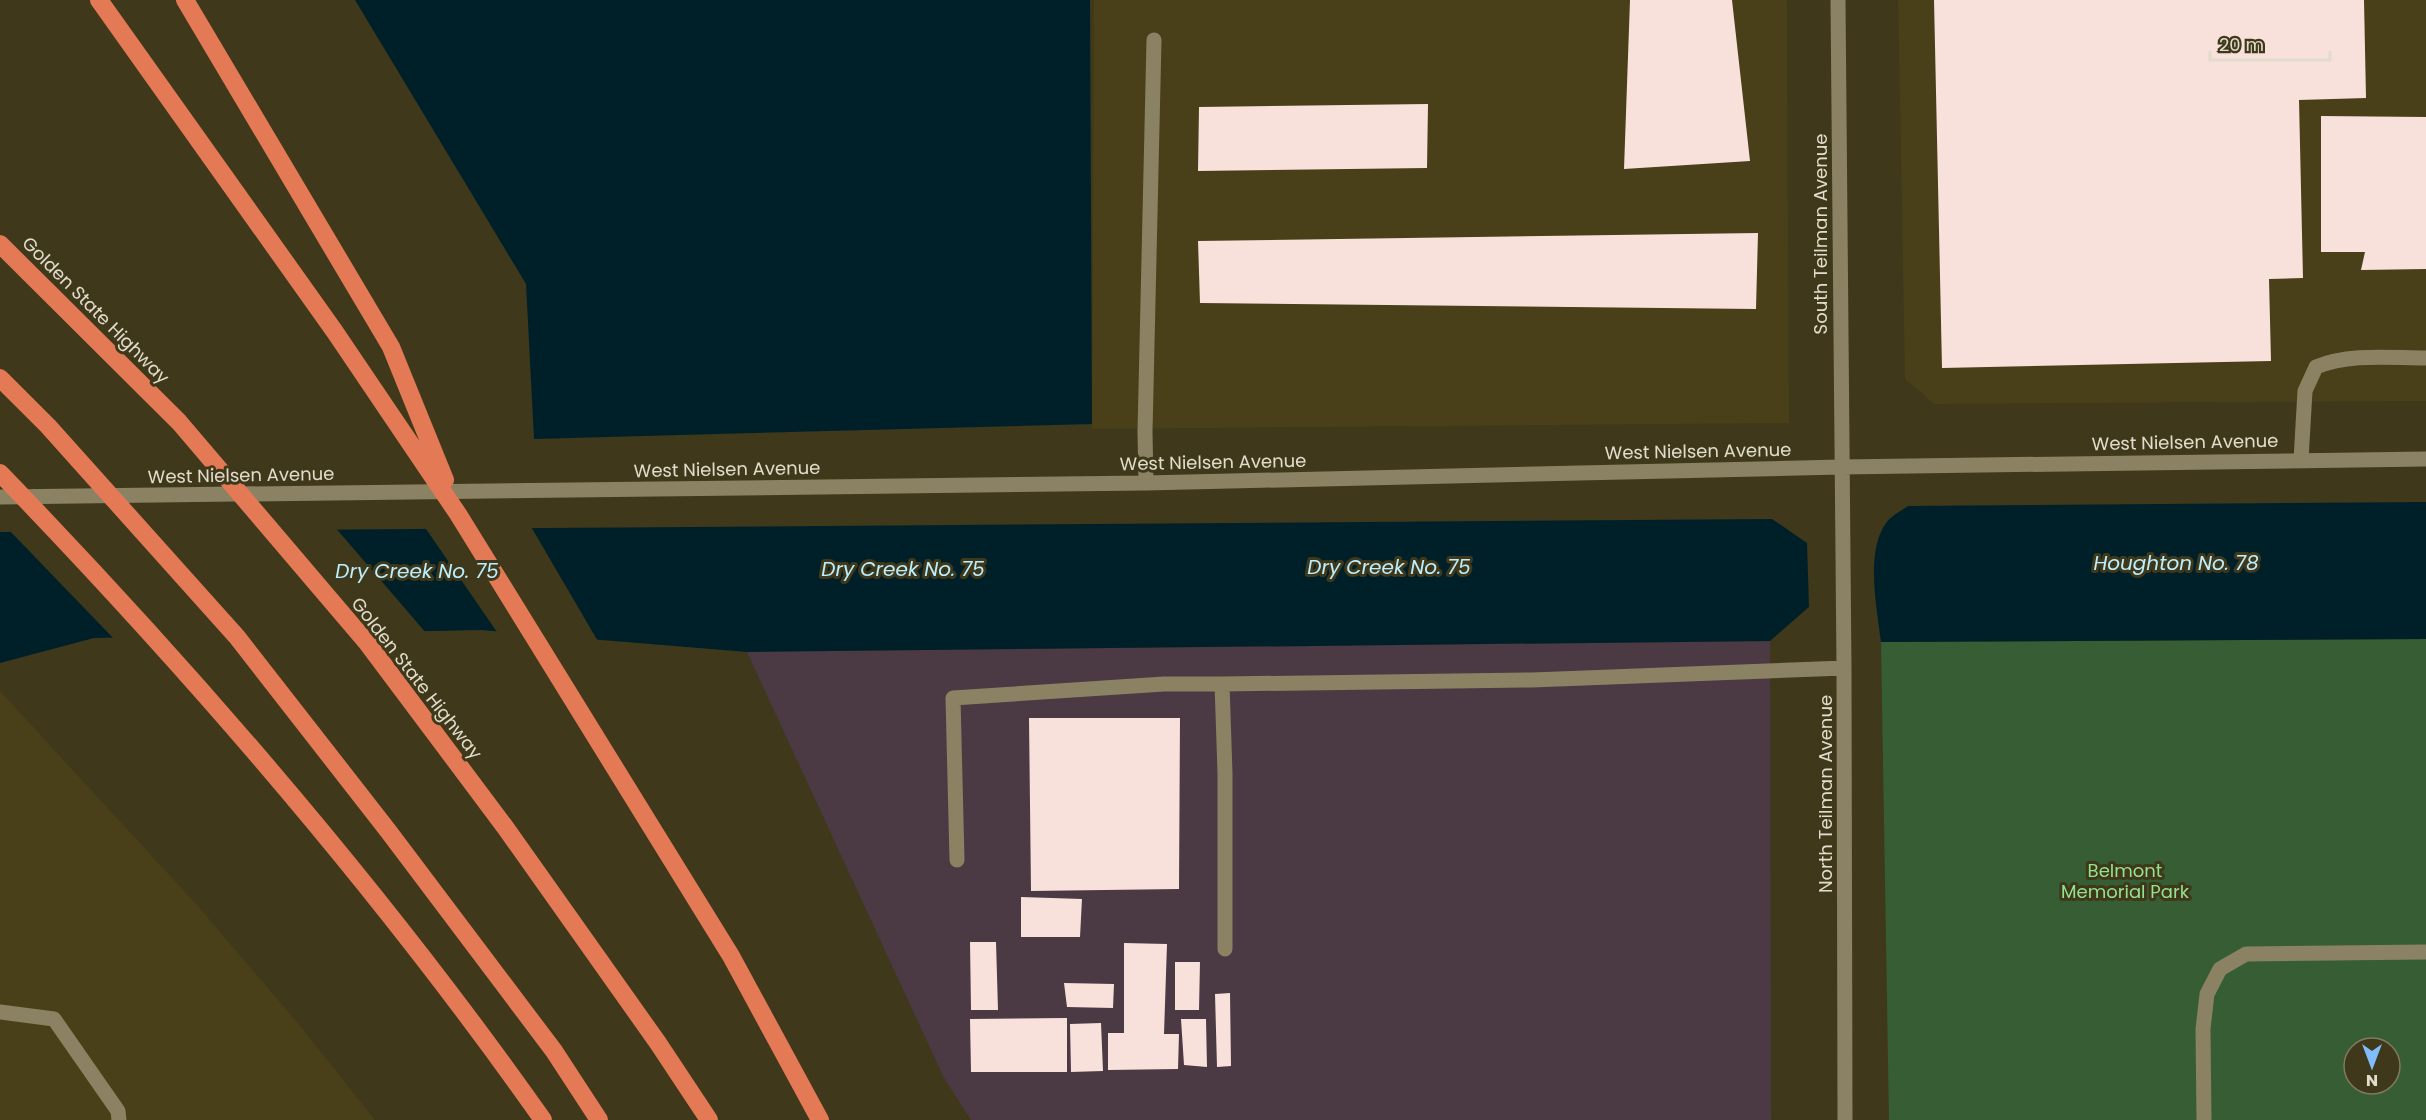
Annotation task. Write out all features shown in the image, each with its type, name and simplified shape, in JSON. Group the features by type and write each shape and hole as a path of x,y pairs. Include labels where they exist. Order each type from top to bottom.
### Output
{"highway":[{"path":"99,0 335,332 458,513 731,956 820,1120"},
{"path":"185,0 391,347 458,513"},
{"name":"Golden State Highway","path":"0,244 179,422 368,644 505,827 658,1043 709,1120"},
{"path":"0,378 48,426 237,638 389,832 554,1051 599,1120"},
{"path":"0,473 94,570 227,720 369,890 543,1120"}],"street":[{"name":"South Teilman Avenue","path":"1838,0 1841,467"},
{"path":"1146,483 1145,432 1154,40"},
{"path":"2301,460 2305,391 2316,368 2329,362 2357,358 2426,358"},
{"name":"West Nielsen Avenue","path":"0,497 1146,483 1841,467 2426,459"},
{"name":"North Teilman Avenue","path":"1841,467 1844,605 1845,1120"},
{"path":"957,861 953,698 1164,684 1532,680 1844,668"},
{"path":"1222,684 1225,773 1225,949"},
{"path":"2204,1120 2204,1029 2207,994 2220,969 2246,954 2426,952"},
{"path":"0,1012 54,1019 118,1111 119,1120"}],"shaded area":[{"path":"1094,0 1787,0 1789,423 1092,429"},
{"path":"1898,0 2426,0 2426,401 1934,404 1905,379"},
{"path":"1770,641 1771,1120 971,1120 944,1078 747,652"},
{"path":"0,691 197,905 301,1027 375,1120 0,1120"}],"green space":[{"name":"Belmont Memorial Park","path":"2426,639 2426,1120 1889,1120 1881,642"}],"water":[{"path":"355,0 1090,0 1092,424 534,439 526,284"},
{"name":"Houghton No. 78","path":"2426,502 2426,639 1881,642 1874,581 1876,549 1886,523 1908,506"},
{"name":"Dry Creek No. 75","path":"1772,519 1807,543 1809,607 1770,641 747,652 481,630 94,638 0,663 0,532"}],"pier":[{"path":"530,525 599,643 499,635 424,526"},
{"path":"334,526 427,634 116,641 8,529"}],"building":[{"path":"1630,0 1732,0 1750,161 1624,169"},
{"path":"1934,0 2364,0 2366,98 2299,100 2303,278 2269,279 2271,361 1942,368"},
{"path":"1428,104 1427,168 1198,171 1199,107"},
{"path":"2321,116 2426,117 2426,269 2361,270 2365,252 2321,252"},
{"path":"1758,233 1756,309 1200,303 1198,241"},
{"path":"1029,718 1180,718 1179,889 1031,891"},
{"path":"1021,897 1082,899 1080,937 1021,937"},
{"path":"970,942 996,942 998,1010 971,1010"},
{"path":"1124,943 1167,944 1164,1034 1179,1034 1178,1069 1108,1070 1108,1033 1124,1033"},
{"path":"1175,962 1200,962 1199,1010 1175,1010"},
{"path":"1064,983 1114,984 1113,1008 1067,1007"},
{"path":"1230,993 1231,1066 1217,1067 1215,994"},
{"path":"1067,1018 1067,1072 971,1072 970,1019"},
{"path":"1181,1019 1206,1019 1207,1067 1184,1065"},
{"path":"1101,1023 1103,1071 1071,1072 1070,1024"}]}
